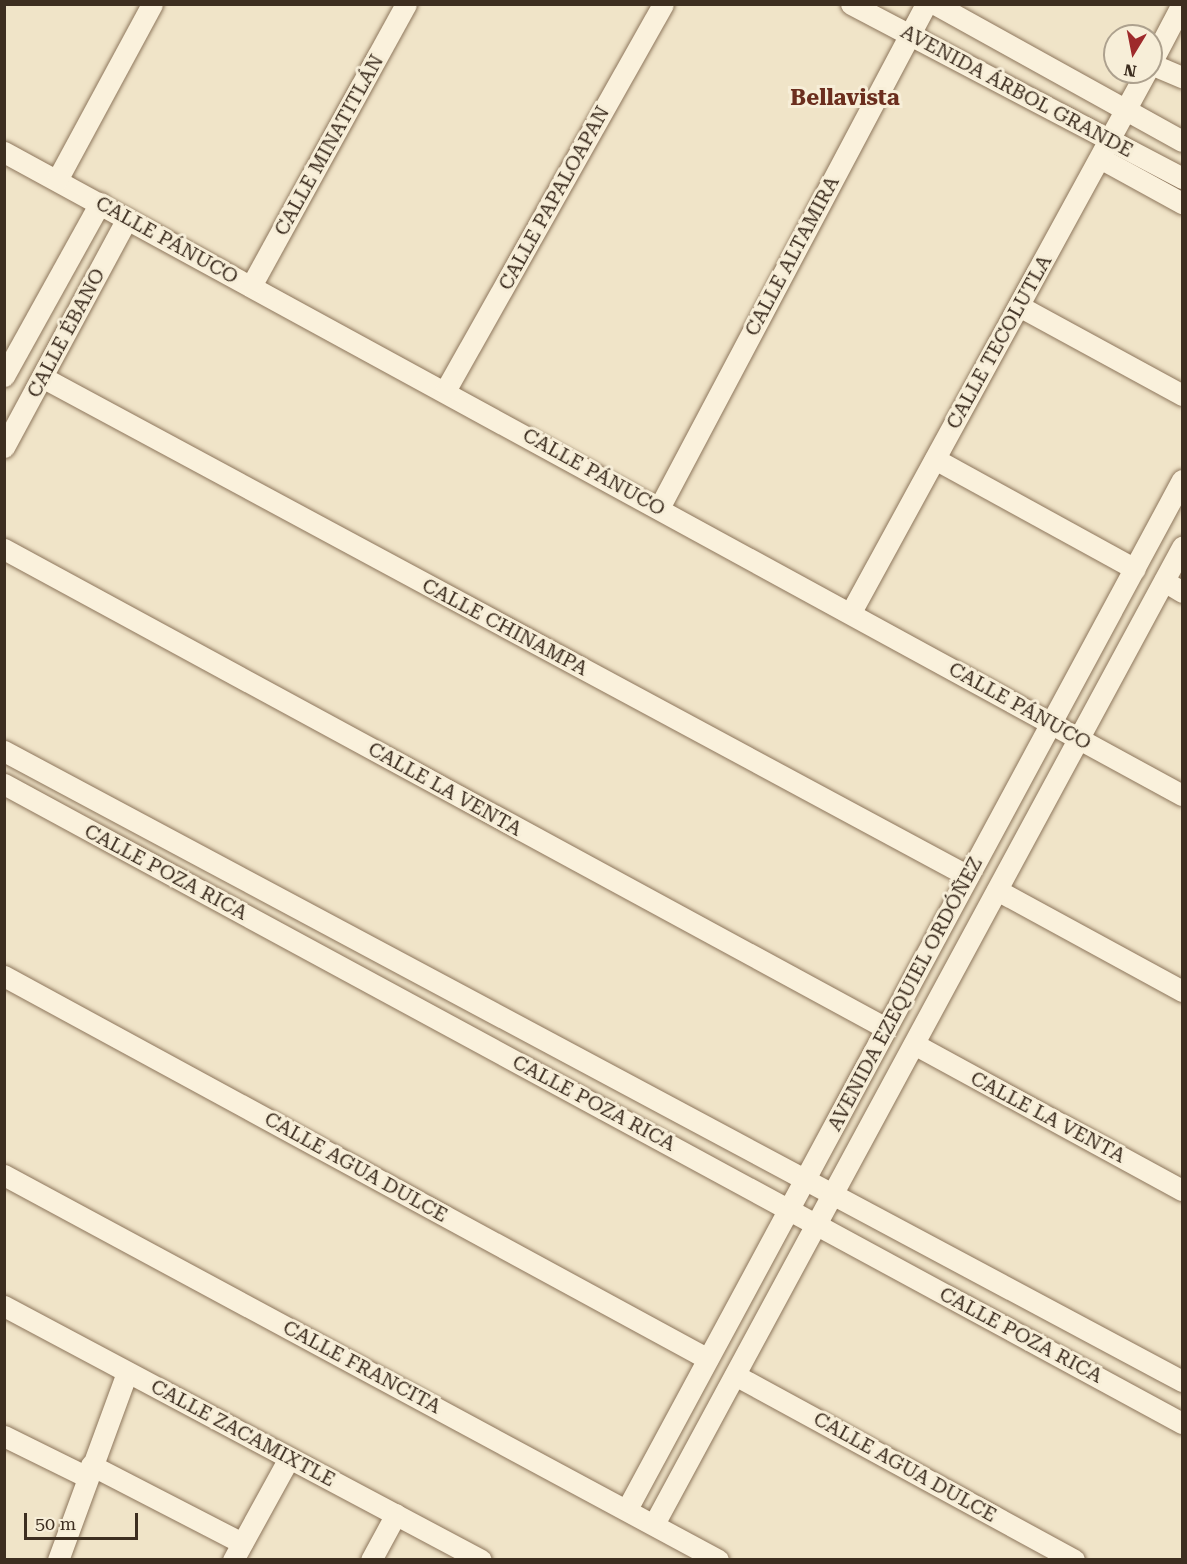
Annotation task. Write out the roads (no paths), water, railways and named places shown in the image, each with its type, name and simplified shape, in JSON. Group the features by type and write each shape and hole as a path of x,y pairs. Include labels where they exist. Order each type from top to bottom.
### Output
{"street":[{"path":"57,180 152,4"},
{"name":"CALLE MINATITLÁN","path":"251,286 406,4"},
{"name":"CALLE PAPALOAPAN","path":"445,391 663,4"},
{"name":"AVENIDA ÁRBOL GRANDE","path":"851,4 909,35 1105,149 1182,178"},
{"name":"CALLE ALTAMIRA","path":"659,508 926,4"},
{"name":"AVENIDA ÁRBOL GRANDE","path":"935,4 1182,141"},
{"path":"1163,41 1182,4"},
{"path":"1163,69 1182,77"},
{"name":"CALLE TECOLUTLA","path":"851,612 1140,84"},
{"path":"1105,149 1182,203"},
{"name":"CALLE PÁNUCO","path":"4,152 851,612 1182,795"},
{"name":"CALLE ÉBANO","path":"8,363 100,203"},
{"name":"CALLE ÉBANO","path":"4,447 128,219"},
{"path":"1019,306 1182,395"},
{"name":"CALLE CHINAMPA","path":"42,377 968,876"},
{"path":"934,459 1135,569"},
{"name":"AVENIDA EZEQUIEL ORDÓÑEZ","path":"627,1509 1182,480"},
{"name":"AVENIDA EZEQUIEL ORDÓÑEZ","path":"654,1524 1182,547"},
{"name":"CALLE LA VENTA","path":"4,549 886,1028"},
{"path":"1164,581 1182,592"},
{"name":"CALLE POZA RICA","path":"4,752 1182,1381"},
{"name":"CALLE POZA RICA","path":"4,784 1182,1423"},
{"path":"997,890 1182,991"},
{"path":"310,950 314,934 326,923"},
{"path":"364,979 378,969 383,954"},
{"name":"CALLE AGUA DULCE","path":"4,976 708,1359"},
{"name":"CALLE LA VENTA","path":"914,1044 1182,1190"},
{"name":"CALLE FRANCITA","path":"4,1175 718,1560"},
{"name":"CALLE ZACAMIXTLE","path":"4,1306 481,1560"},
{"path":"58,1560 127,1372"},
{"name":"CALLE AGUA DULCE","path":"735,1375 1074,1560"},
{"path":"4,1436 89,1471 238,1551 288,1458"},
{"path":"371,1560 396,1514"}],"district":[{"name":"Bellavista","path":"845,98"}]}
